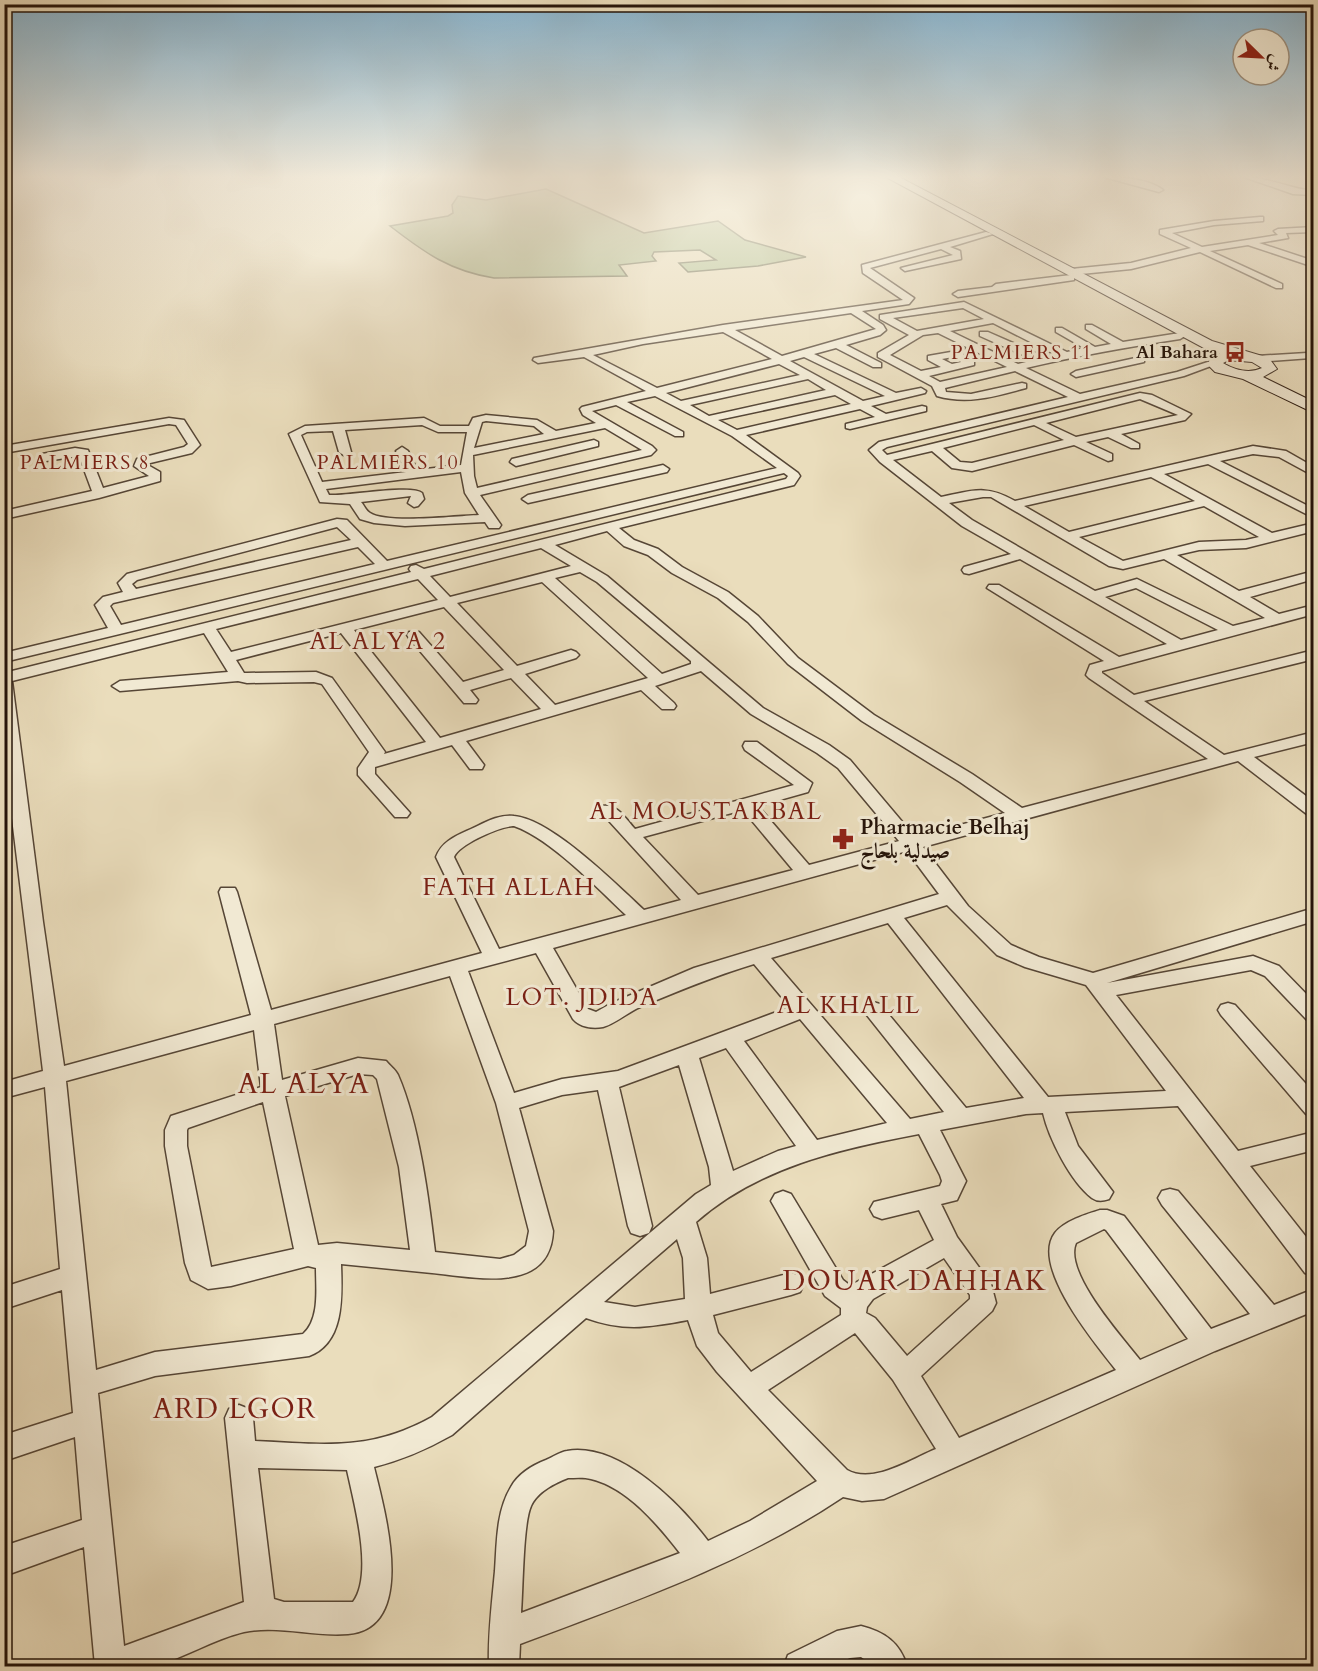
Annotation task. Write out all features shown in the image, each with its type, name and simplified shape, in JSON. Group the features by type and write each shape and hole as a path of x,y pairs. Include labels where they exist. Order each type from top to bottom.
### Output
{"main road":[{"path":"1031,255 1207,344 1266,363 1279,381 1314,400"},
{"path":"1034,255 1180,336 1215,361 1220,369 1240,374 1314,408"},
{"path":"1215,361 1248,358"},
{"path":"1240,374 1269,370"}],"street":[{"path":"538,360 587,353 624,344 909,300 865,270 869,265 911,255"},
{"path":"905,268 958,257 957,255"},
{"path":"958,294 1131,266 1179,255"},
{"path":"1211,255 1279,286"},
{"path":"1286,255 1314,264"},
{"path":"887,261 917,276"},
{"path":"996,287 1009,295"},
{"path":"916,335 883,317 957,304 967,306 1102,369"},
{"path":"471,493 650,450 587,412 586,409 780,360 880,330 880,327 851,309"},
{"path":"952,315 936,320 945,329 978,348 1098,406"},
{"path":"995,320 916,335 882,355 939,386 1069,355 1180,336"},
{"path":"1089,327 1120,345"},
{"path":"723,328 885,418"},
{"path":"1059,330 1094,350"},
{"path":"984,334 1047,362"},
{"path":"837,344 877,365"},
{"path":"951,369 932,359 978,348"},
{"path":"1248,358 1308,350 1305,359 1269,370"},
{"path":"358,1458 376,1540 374,1599 364,1613 350,1619 260,1614 243,1617 111,1666 96,1529 56,1078 9,759 4,679 786,484 794,478 787,469 736,434 589,357 587,353"},
{"path":"805,353 895,397"},
{"path":"919,375 970,363 954,353"},
{"path":"1076,374 1140,360"},
{"path":"1179,645 967,523 875,450 883,444 1180,374 1215,361"},
{"path":"1180,374 1240,374"},
{"path":"680,404 809,376"},
{"path":"939,386 941,394 960,399 1022,386"},
{"path":"709,419 836,391"},
{"path":"736,434 921,391"},
{"path":"884,459 1143,396 1185,414 1181,418 968,467 956,465 935,447"},
{"path":"616,401 679,434"},
{"path":"850,426 922,409"},
{"path":"520,550 504,536 471,493 466,468 473,429 478,419 486,418 539,424 554,435"},
{"path":"4,450 169,421 180,422 194,443 191,448 141,462 140,466 156,475 153,480 4,515"},
{"path":"414,502 418,500 416,493 411,492 351,500 324,499 295,434 305,429 424,421 438,429 473,429"},
{"path":"1036,422 1108,457"},
{"path":"468,453 607,424"},
{"path":"338,427 345,452"},
{"path":"1109,433 1135,446"},
{"path":"537,438 575,469"},
{"path":"516,462 594,444"},
{"path":"1043,449 1055,455"},
{"path":"1013,505 1253,450 1282,454 1314,472"},
{"path":"402,451 413,474"},
{"path":"46,457 72,452 84,453 99,494"},
{"path":"1209,460 1314,514"},
{"path":"597,464 617,479"},
{"path":"349,465 355,482"},
{"path":"318,486 466,468"},
{"path":"528,499 663,469"},
{"path":"4,658 787,469"},
{"path":"1153,473 1271,538"},
{"path":"937,501 987,493 998,495 1117,564 1129,564 1199,546 1239,545 1314,527"},
{"path":"351,500 356,502 363,515 377,520 489,518"},
{"path":"1067,536 1206,502"},
{"path":"131,594 125,583 132,577 337,523 342,523 383,565"},
{"path":"611,528 629,543 653,552 677,570 723,595 753,619 793,661 868,718 966,778 1020,815"},
{"path":"117,631 103,603 131,594 360,542"},
{"path":"544,544 611,586 757,711 823,749 844,764 912,845 951,897 980,930 1004,950 1097,985 1253,963 1272,971 1314,1016"},
{"path":"1165,554 1278,619"},
{"path":"969,570 1021,555"},
{"path":"406,560 552,711"},
{"path":"226,658 582,567"},
{"path":"1237,596 1314,575"},
{"path":"545,577 652,682 668,706"},
{"path":"1093,596 1137,582 1231,631"},
{"path":"994,588 1115,661"},
{"path":"1222,761 1095,675 1094,670 1097,666 1115,661 1314,609"},
{"path":"344,627 436,744"},
{"path":"208,628 238,676"},
{"path":"414,635 465,694 514,672 571,655"},
{"path":"1131,700 1314,654"},
{"path":"368,764 652,682 697,668 700,663"},
{"path":"120,686 238,676 252,679 316,677 327,681 377,752 368,764 367,775 401,813"},
{"path":"4,1090 56,1078 640,917 1314,737"},
{"path":"456,739 476,765"},
{"path":"632,835 795,792 803,786 796,776 751,746"},
{"path":"1242,756 1314,811"},
{"path":"748,805 806,874"},
{"path":"608,810 695,904"},
{"path":"494,958 445,857 447,850 454,844 503,821 521,822 531,826 579,863 640,917"},
{"path":"228,892 263,1020 274,1092 308,1256"},
{"path":"541,944 580,1014 585,1019 595,1021 605,1018 619,1008 701,973 951,897"},
{"path":"1097,985 1314,914"},
{"path":"892,915 1047,1105 1076,1164 1101,1192"},
{"path":"758,956 804,1010 915,1126 954,1182 949,1193 882,1209"},
{"path":"423,1262 417,1203 409,1159 388,1080 383,1070 372,1065 358,1066 210,1110 179,1122 176,1130 176,1146 197,1263 200,1273 208,1278 231,1275 308,1256 337,1253 423,1262 500,1269 510,1268 529,1259 540,1245 541,1231 507,1103 457,969"},
{"path":"1097,985 1314,1266"},
{"path":"873,1009 960,1117"},
{"path":"507,1103 562,1087 607,1082 804,1010"},
{"path":"1228,1010 1314,1108"},
{"path":"730,1038 811,1149"},
{"path":"687,1054 721,1167 723,1188"},
{"path":"607,1082 640,1226"},
{"path":"243,1454 358,1458 403,1448 442,1426 723,1188 764,1166 811,1149 960,1117 1047,1105 1183,1098"},
{"path":"1233,1161 1314,1141"},
{"path":"1170,1198 1269,1318"},
{"path":"906,1373 983,1303 982,1292 948,1244 926,1199"},
{"path":"783,1201 834,1288 906,1373 938,1423 953,1454"},
{"path":"1136,1375 1083,1305 1067,1274 1060,1253 1060,1247 1066,1237 1097,1220 1107,1219 1115,1223 1206,1343"},
{"path":"683,1220 695,1258 698,1308 706,1338 748,1388 839,1483 860,1490 884,1485 1206,1343 1314,1300"},
{"path":"748,1388 854,1313 870,1287 948,1244"},
{"path":"83,1386 155,1364 309,1345 315,1341 322,1330 329,1281 328,1262 308,1256"},
{"path":"4,1298 73,1276"},
{"path":"583,1305 609,1315 634,1318 698,1308 791,1284"},
{"path":"239,1418 260,1614"},
{"path":"4,1448 86,1421"},
{"path":"504,1666 504,1635 516,1508 530,1484 562,1464 584,1463 622,1479 639,1490 669,1515 703,1559"},
{"path":"504,1635 703,1559 783,1520 839,1483"},
{"path":"4,1561 96,1529"},
{"path":"799,1666 856,1640 876,1645 884,1652 892,1666"}],"green space":[{"path":"431,255 653,255 656,261 619,265 627,276 494,278 464,271"},
{"path":"708,255 799,255 806,257 758,266 688,272 679,263 716,260"}],"place":[{"name":"Al Bahara","path":"1235,352"},
{"name":"Pharmacie Belhaj صيدلية بلحاج","path":"843,839"}],"district":[{"name":"PALMIERS 11","path":"1022,352"},
{"name":"PALMIERS 8","path":"85,462"},
{"name":"PALMIERS 10","path":"388,462"},
{"name":"AL ALYA 2","path":"378,641"},
{"name":"AL MOUSTAKBAL","path":"706,811"},
{"name":"FATH ALLAH","path":"509,887"},
{"name":"LOT. JDIDA","path":"582,997"},
{"name":"AL KHALIL","path":"849,1005"},
{"name":"AL ALYA","path":"304,1084"},
{"name":"DOUAR DAHHAK","path":"915,1281"},
{"name":"ARD LGOR","path":"235,1409"}]}
